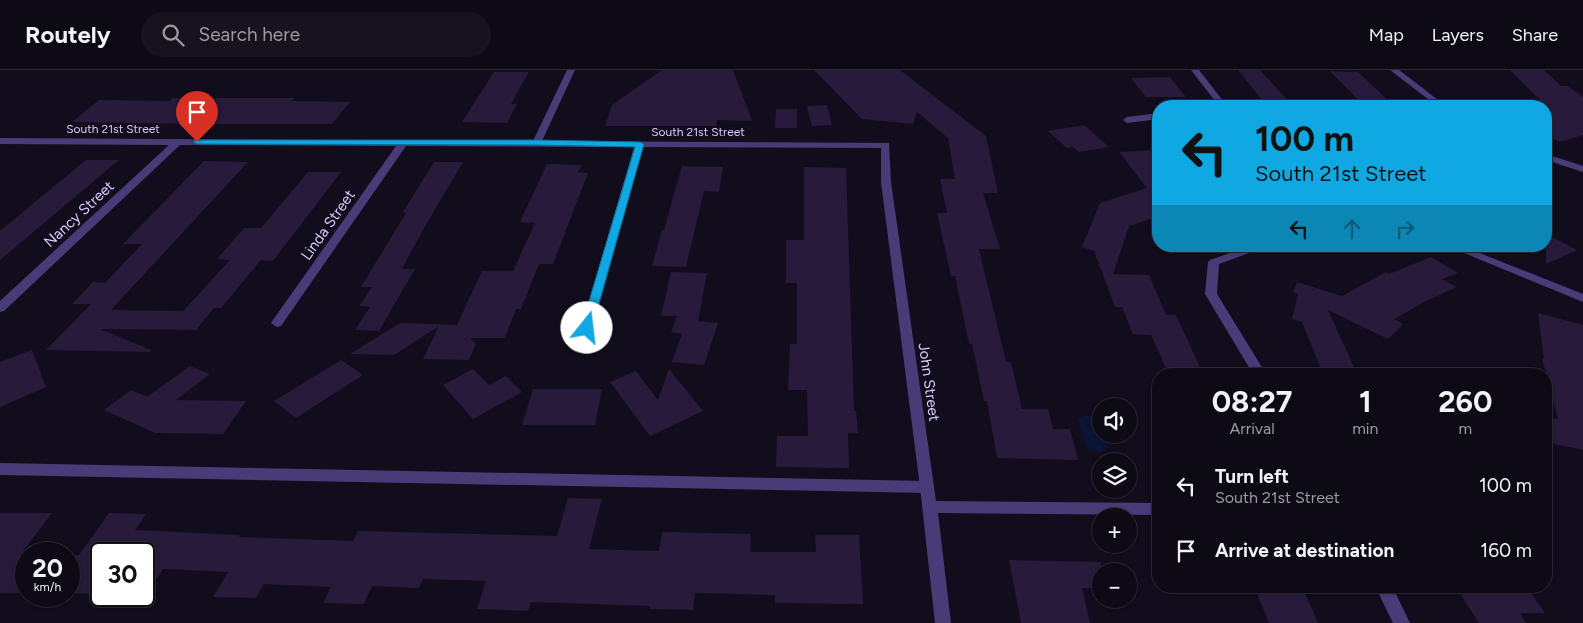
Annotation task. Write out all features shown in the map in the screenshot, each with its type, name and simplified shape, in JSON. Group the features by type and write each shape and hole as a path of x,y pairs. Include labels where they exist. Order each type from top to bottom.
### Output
{"street":[{"path":"537,142 571,70"},
{"path":"1195,70 1218,100"},
{"path":"1394,70 1434,100"},
{"path":"1128,120 1152,117"},
{"name":"South 21st Street","path":"0,140 886,145"},
{"name":"Nancy Street","path":"0,308 178,141"},
{"name":"Linda Street","path":"277,324 404,143"},
{"path":"587,328 640,144"},
{"name":"John Street","path":"886,145 886,182 930,507 943,623"},
{"path":"1552,159 1583,169"},
{"path":"1242,252 1214,262 1210,294 1256,368"},
{"path":"1467,252 1583,298"},
{"path":"0,470 927,487"},
{"path":"930,507 1152,508"},
{"path":"1387,593 1402,623"}],"water":[{"path":"1084,416 1092,417 1092,443 1107,443 1108,448 1101,452 1090,450 1083,439 1078,419"}],"building":[{"path":"662,70 733,70 752,121 717,120 716,126 605,126 612,105"},
{"path":"814,70 900,70 986,136 998,193 983,193 1000,249 979,249 1006,362 1011,362 1022,409 1048,409 1053,429 1070,429 1078,460 997,458 987,401 984,401 972,344 969,344 955,276 951,276 937,213 947,213 940,179 955,179 948,138 917,112 913,124 862,119"},
{"path":"1238,70 1260,70 1288,100 1262,100"},
{"path":"1510,70 1544,70 1561,86 1568,86 1583,97 1583,135 1560,142 1552,138 1552,100 1540,100"},
{"path":"1330,71 1358,72 1388,100 1358,100"},
{"path":"494,72 529,72 511,104 517,104 507,123 462,122"},
{"path":"1170,77 1186,97 1146,97 1131,78"},
{"path":"173,98 294,98 291,101 350,102 332,124 72,122 99,100 170,101"},
{"path":"827,105 832,125 812,126 807,106"},
{"path":"776,109 797,109 797,128 775,128"},
{"path":"1084,125 1109,147 1079,152 1073,147 1067,148 1048,131"},
{"path":"1152,150 1152,218 1129,226 1113,274 1149,275 1166,315 1176,315 1200,368 1166,368 1151,335 1133,334 1122,307 1115,307 1094,251 1082,247 1100,203 1147,188 1119,152"},
{"path":"86,160 119,160 0,260 0,231"},
{"path":"204,161 248,162 111,310 183,311 230,260 217,259 244,228 261,228 308,172 341,172 273,261 261,260 221,308 214,308 196,330 100,329 151,350 151,352 46,350 91,304 72,304 93,282 105,283 142,244 123,244"},
{"path":"434,162 463,162 402,269 415,269 379,331 355,330 370,307 359,306 372,287 361,287 406,213 403,212"},
{"path":"547,164 582,165 578,172 588,173 553,264 539,264 521,309 516,309 505,338 470,338 476,344 469,360 423,359 439,326 394,355 350,354 400,323 457,325 482,271 513,271 535,223 520,222"},
{"path":"682,166 723,167 719,192 704,191 686,267 652,266 662,230 664,230"},
{"path":"804,167 846,168 854,411 856,411 858,433 848,433 849,468 776,467 777,436 808,436 807,390 788,390 790,344 797,344 797,283 786,283 786,240 804,240"},
{"path":"1552,237 1577,250 1546,264 1546,252 1552,252"},
{"path":"1431,257 1458,273 1442,279 1457,287 1428,300 1394,319 1403,324 1388,339 1328,310 1354,368 1321,368 1302,322 1292,319 1298,294 1293,292 1297,282 1342,296 1386,272 1389,274"},
{"path":"671,272 707,273 698,321 718,323 704,365 672,362 682,334 671,332 677,316 661,316"},
{"path":"1538,313 1583,325 1583,450 1552,443 1552,418 1558,419 1552,396 1552,368 1545,368 1542,358 1544,359"},
{"path":"32,350 46,387 0,407 0,362"},
{"path":"341,360 363,375 296,418 274,401"},
{"path":"190,366 210,374 176,400 246,401 223,434 155,433 104,410 131,390 147,397"},
{"path":"473,369 489,385 506,376 522,392 473,419 443,385"},
{"path":"669,369 703,411 650,436 610,382 636,371 658,400"},
{"path":"533,389 602,389 595,425 522,425"},
{"path":"568,498 602,499 589,549 659,551 662,532 751,534 750,552 816,552 815,535 859,535 863,604 775,603 775,595 695,593 693,610 650,609 650,606 531,602 528,611 477,609 486,581 423,579 419,588 372,586 364,604 323,603 331,587 264,584 256,598 213,597 228,572 163,569 155,581 155,542 90,542 90,594 80,593 80,554 109,513 146,514 135,530 240,535 239,537 353,541 358,531 557,536"},
{"path":"0,513 52,513 30,542 15,542 15,593 0,593"},
{"path":"1009,560 1101,562 1092,563 1092,588 1082,588 1090,623 1021,623"},
{"path":"1257,593 1305,593 1318,623 1269,623"},
{"path":"1460,593 1531,593 1545,613 1520,613 1526,623 1479,623"}],"route":[{"path":"197,142 537,142 640,144 587,328"}]}
